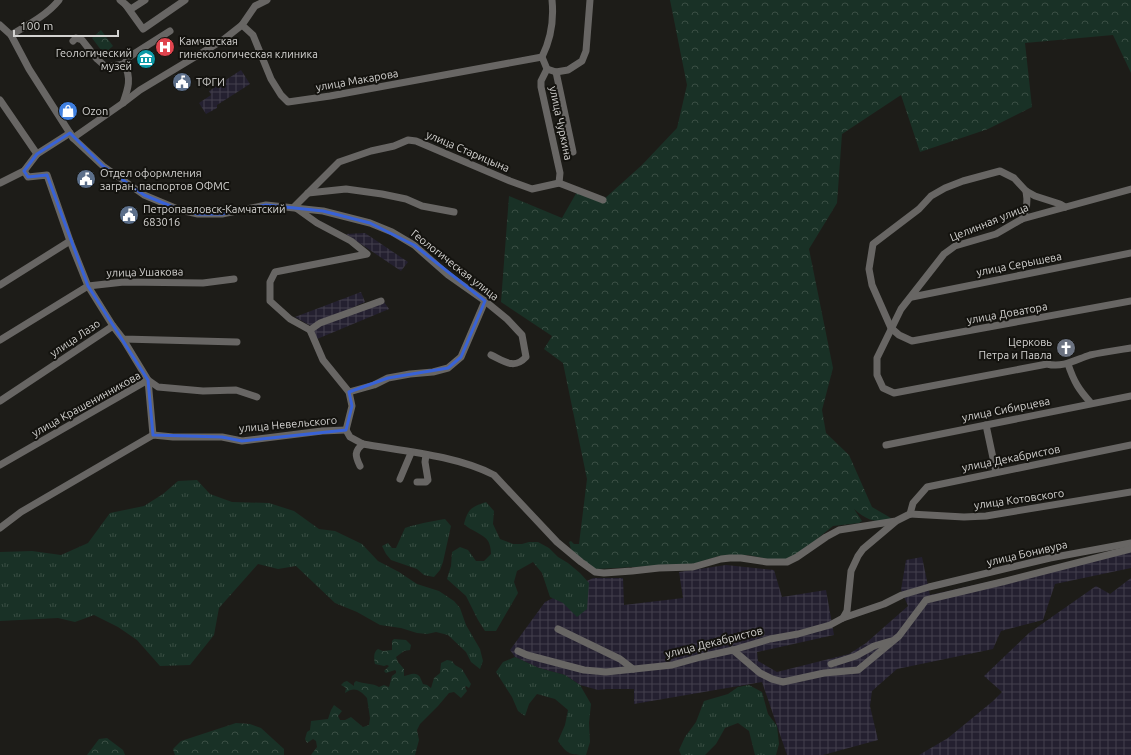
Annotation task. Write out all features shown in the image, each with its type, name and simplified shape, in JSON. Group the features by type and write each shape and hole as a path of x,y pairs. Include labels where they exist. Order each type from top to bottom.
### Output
{"street":[{"path":"11,35 31,23 54,6 59,0"},
{"path":"123,2 131,10 145,0"},
{"path":"123,2 143,29 185,0"},
{"path":"0,183 24,171 37,154 72,135 123,103 140,90 223,40 242,25 255,6 267,0"},
{"path":"552,0 552,27 548,46 542,58 547,69 556,72 568,70 582,62 586,51 590,0"},
{"name":"Геологическая улица","path":"0,25 11,35 29,69 72,135 103,166 144,195 180,210 198,214 222,214 266,205 294,207 323,211 370,223 392,232 414,245 448,275 507,319 522,335 526,357 521,363 514,365 491,355"},
{"name":"улица Макарова","path":"242,25 253,35 271,79 281,95 288,102 330,96 542,58"},
{"path":"74,41 76,38 82,40 97,59 106,67 124,64 129,57 170,31"},
{"path":"123,103 129,80 128,71 124,64"},
{"name":"улица Чуркина","path":"547,69 541,87 560,173 559,183"},
{"path":"556,72 573,152"},
{"path":"0,100 37,154"},
{"name":"улица Старицына","path":"294,207 339,162 371,151 394,146 408,140 416,141 532,189 559,183"},
{"path":"24,171 28,177 47,176 88,286 113,326"},
{"path":"891,328 872,285 869,269 873,244 919,209 931,196 945,188 963,181 1000,171 1014,178 1026,191 1035,196 1065,207"},
{"path":"559,183 603,200"},
{"path":"308,193 346,189 406,199 422,206 454,212"},
{"name":"Целинная улица","path":"1068,364 1054,366 1047,364 894,393 883,388 877,375 877,358 901,309 912,297 944,254 954,246 996,234 1022,219 1131,189"},
{"path":"1022,219 1028,202 1026,191"},
{"path":"294,207 317,224 351,241 367,254 275,272 270,282 270,301 290,319 310,330 323,360 349,392 352,406 346,430"},
{"path":"0,285 70,241"},
{"name":"улица Серышева","path":"912,297 1131,253"},
{"name":"улица Ушакова","path":"0,340 88,286 124,282 203,283 234,279"},
{"path":"310,330 320,323 381,301"},
{"name":"улица Доватора","path":"891,328 899,335 912,341 1131,301"},
{"path":"349,392 388,378 433,372 448,368 460,357 485,302"},
{"name":"улица Лазо","path":"0,401 113,326 123,339 148,380"},
{"path":"123,339 237,342"},
{"path":"1091,403 1076,386 1068,364 1090,355 1131,348"},
{"path":"0,528 21,512 153,435 148,380"},
{"name":"улица Крашенинникова","path":"0,465 148,380 158,387 203,391 236,390 257,397"},
{"name":"улица Сибирцева","path":"886,445 1131,396"},
{"path":"986,425 996,472"},
{"name":"улица Невельского","path":"153,435 172,437 222,436 242,441 322,431 346,430 350,437 363,444 456,461 494,475 557,542 595,572 632,572 659,568 693,567 730,558 767,562 787,562 803,553 822,539 839,530 896,522"},
{"path":"360,466 356,455 358,448 363,444"},
{"name":"улица Декабристов","path":"910,514 913,503 927,487 1131,445"},
{"path":"400,479 411,452"},
{"path":"417,482 426,482 428,480 425,462 426,456"},
{"name":"улица Котовского","path":"910,514 964,517 986,516 1131,492"},
{"path":"843,618 848,606 852,567 863,549 896,522 910,514"},
{"name":"улица Бонивура","path":"929,587 1050,558 1131,543"},
{"path":"733,650 760,673 772,679 783,682 824,673 858,670 899,636 926,600 1131,549"},
{"name":"улица Декабристов","path":"518,651 527,655 590,671 606,672 672,665 733,650 770,638 798,634 820,628 835,623 843,618 884,604 902,595 929,587"},
{"path":"558,629 620,659 632,669"},
{"path":"831,664 856,656 874,646 901,638"}],"highlighted area":[{"path":"70,133 103,166 144,195 180,210 198,214 222,214 266,205 323,211 370,223 414,245 485,301 461,357 448,368 388,378 349,392 352,406 346,430 242,441 222,437 153,435 148,380 88,286 47,175 28,177 24,171 37,154"}],"shaded area":[{"path":"241,70 250,84 217,105 217,108 206,114 199,103 211,95 209,91"},
{"path":"365,233 408,262 401,271 346,234"},
{"path":"361,292 365,302 311,326 295,317"},
{"path":"384,302 389,309 317,339 313,330 321,324"},
{"path":"1131,550 1131,568 1055,584 1043,620 1001,631 993,649 897,669 872,691 870,706 878,740 823,755 787,755 762,682 634,704 634,689 598,690 580,685 565,675 539,668 515,657 510,650 545,602 593,578 623,578 624,605 683,598 679,572 726,565 774,570 782,597 826,590 834,635 757,652 758,661 777,672 849,654 866,643 908,606 901,590 906,560 922,557 930,595"},
{"path":"1131,578 1131,755 919,755 948,738 1002,692 984,676 1029,633 1096,586 1110,594"}],"green space":[{"path":"670,0 1131,0 1131,73 1113,35 1025,43 1032,107 988,129 920,152 901,95 842,134 837,203 809,249 833,368 822,410 826,433 849,455 872,507 896,521 869,519 854,509 862,521 859,523 833,526 802,551 785,560 772,560 748,555 731,555 719,556 694,564 596,569 582,561 571,549 569,542 571,541 574,544 579,544 587,479 563,363 544,349 552,336 501,302 509,196 562,218 578,190 603,200 642,165 677,128 687,85"},
{"path":"101,30 113,46 104,54 92,38"},
{"path":"197,480 210,494 232,502 269,503 294,511 319,529 335,531 362,544 378,561 417,584 439,591 454,601 460,608 466,625 480,649 483,661 480,669 471,662 466,652 448,635 436,632 427,634 417,633 401,628 380,625 357,612 335,603 296,566 278,569 258,564 219,608 214,635 190,665 160,666 137,640 118,627 94,615 75,622 58,618 0,621 0,552 32,551 61,555 88,543 110,513 144,506 163,494 178,481"},
{"path":"486,502 494,511 493,524 500,539 513,544 538,542 549,548 558,557 580,573 589,583 587,609 577,617 563,603 550,597 542,573 533,562 517,571 514,582 518,593 496,631 485,631 466,596 447,579 451,566 452,552 460,547 468,550 476,561 484,561 491,554 488,541 464,524 471,509"},
{"path":"445,519 451,526 443,562 440,570 434,577 424,575 417,569 391,560 386,554 382,546 388,543 392,548 396,548 405,528"},
{"path":"394,639 406,640 411,645 410,650 404,651 396,657 404,669 404,676 417,674 423,684 431,688 434,678 440,673 441,663 447,660 452,661 455,665 462,669 471,684 469,688 466,686 465,687 467,691 461,698 454,692 449,693 420,724 417,730 419,740 415,755 311,755 317,747 316,741 313,739 307,743 305,739 307,732 310,730 311,721 328,719 334,705 342,711 338,716 340,720 345,720 351,717 363,727 369,725 370,718 367,698 356,690 351,690 345,693 346,688 341,685 347,681 354,686 356,681 379,687 384,685 389,687 392,676 396,673 396,671 386,673 384,671 389,666 375,664 374,656 378,649 383,651 392,650 392,641"},
{"path":"515,657 539,668 565,675 580,685 591,704 589,723 590,742 586,755 569,753 558,741 565,725 568,710 555,699 537,694 529,704 525,716 518,711 512,697 496,672 503,662"},
{"path":"749,685 762,692 768,714 777,726 779,744 776,755 755,755 749,731 738,723 725,728 716,744 705,755 681,755 679,750 685,737 696,722 704,701 728,694 738,687"},
{"path":"236,723 250,724 261,728 284,749 284,755 175,755 173,749 181,741"},
{"path":"107,738 123,750 125,755 87,755 99,739"}],"place":[{"name":"Камчатская гинекологическая клиника","path":"165,47"},
{"name":"Геологический музей","path":"146,59"},
{"name":"ТФГИ","path":"182,82"},
{"name":"Ozon","path":"68,111"},
{"name":"Отдел оформления загран. паспортов ОФМС","path":"86,179"},
{"name":"Петропавловск-Камчатский 683016","path":"129,215"},
{"name":"Церковь Петра и Павла","path":"1066,348"}]}
